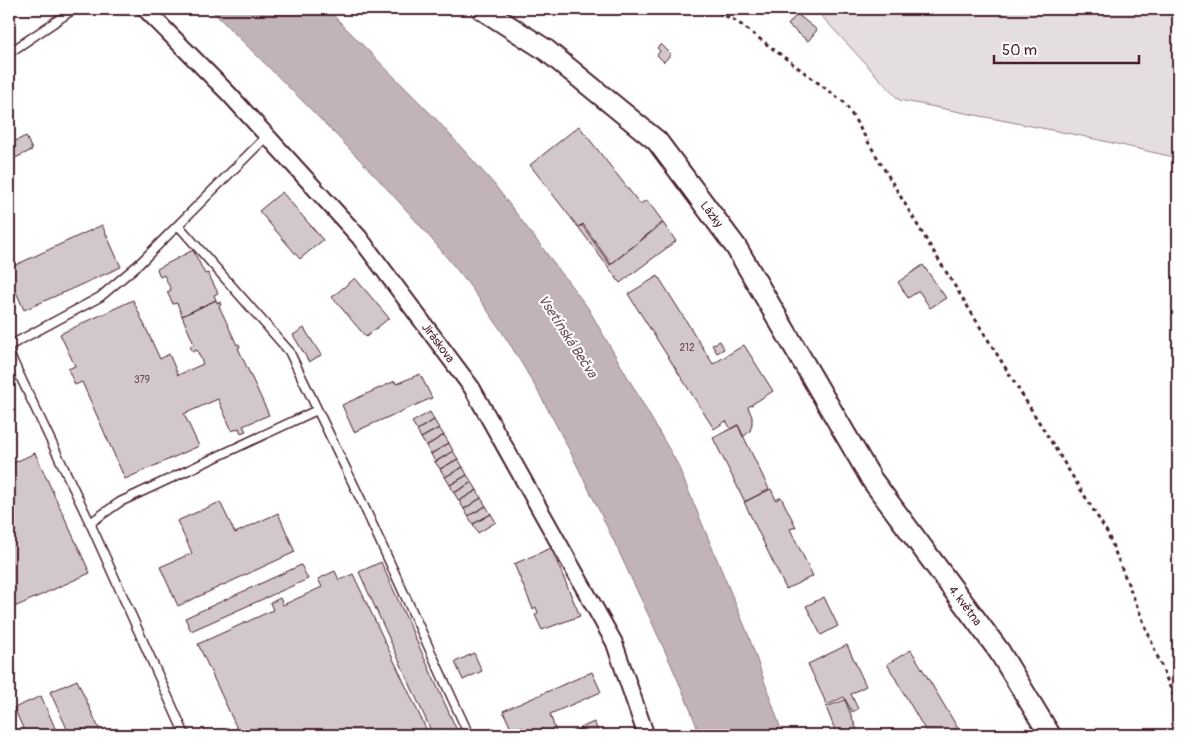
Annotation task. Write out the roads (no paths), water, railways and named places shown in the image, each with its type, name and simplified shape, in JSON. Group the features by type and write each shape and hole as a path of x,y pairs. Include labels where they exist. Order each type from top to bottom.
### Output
{"street":[{"name":"Jiráskova","path":"145,9 267,136 359,237 472,388 614,642 646,735"},
{"name":"Lázky","path":"482,9 546,50 657,141 736,247 872,480"},
{"name":"4. května","path":"872,480 999,651 1050,735"}],"lane":[{"path":"9,53 74,9"},
{"path":"9,346 100,297 178,225 267,136"},
{"path":"178,225 289,351 362,502 469,735"},
{"path":"9,353 90,523 185,735"},
{"path":"90,523 120,502 317,410"}],"water":[{"name":"Vsetínská Bečva","path":"210,9 327,9 436,119 494,184 588,308 677,463 748,634 783,735 700,735 682,689 586,483 532,381 491,316 439,248 377,178 311,109"}]}
